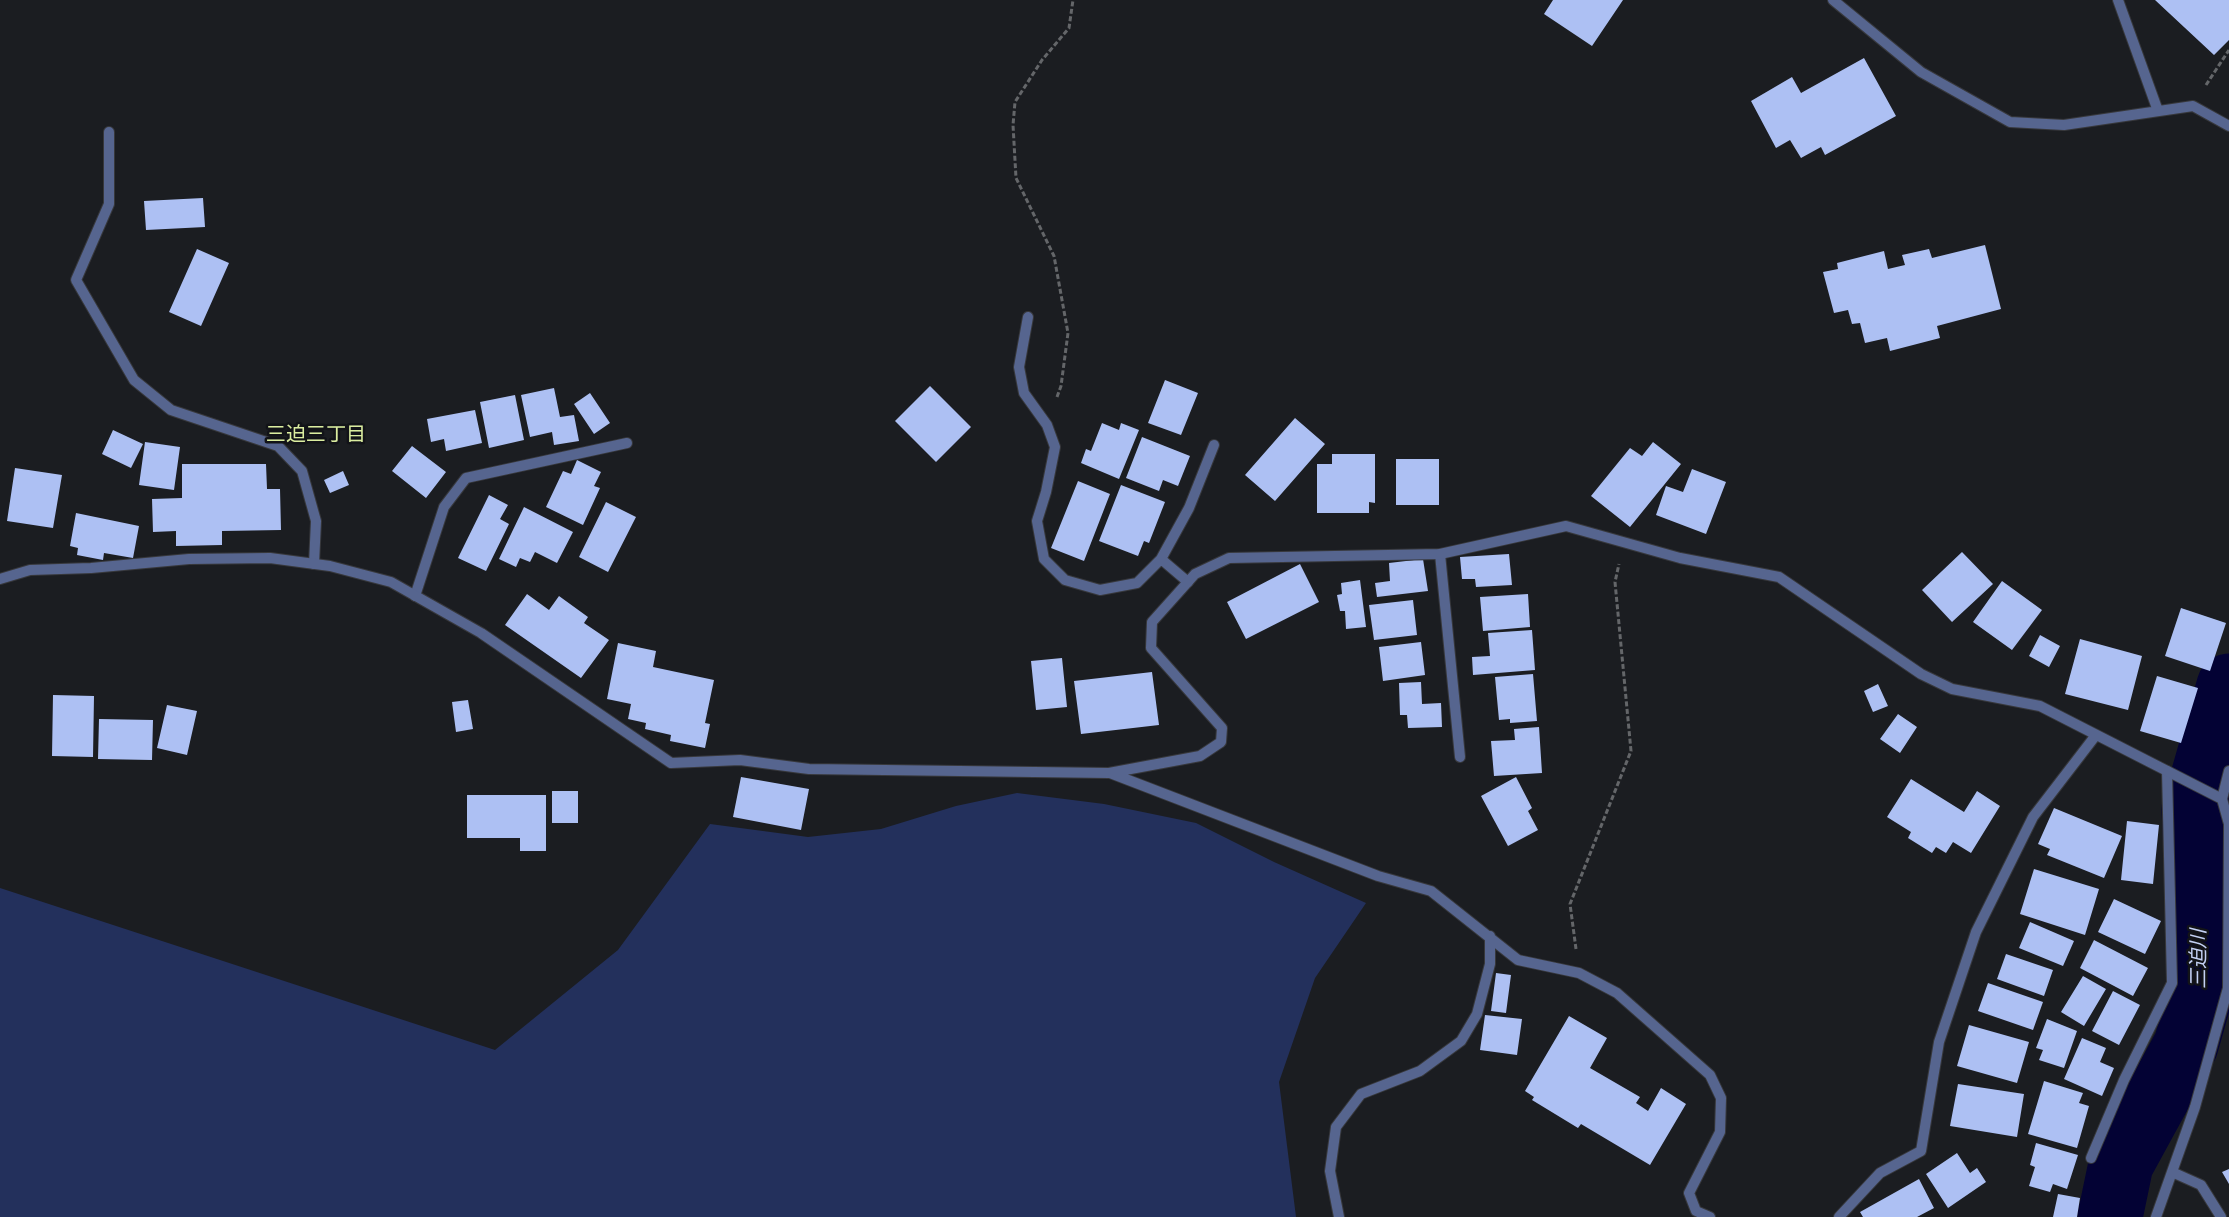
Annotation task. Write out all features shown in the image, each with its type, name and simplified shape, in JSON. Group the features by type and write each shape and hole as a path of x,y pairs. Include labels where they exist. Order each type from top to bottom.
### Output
{"street":[{"path":"1833,0 1921,72 2010,122 2064,125 2193,106 2229,126"},
{"path":"2118,0 2158,111"},
{"path":"109,132 109,204 76,280 134,380 171,410 278,446 302,471 316,520 314,564"},
{"path":"1028,317 1019,367 1024,393 1047,425 1056,447 1046,492 1036,521 1044,559 1065,580 1100,590 1137,582 1161,559 1189,508 1214,446"},
{"path":"415,596 444,507 466,478 627,443"},
{"path":"0,578 30,570 91,568 189,560 270,558 314,564 391,582 481,633 671,763 740,760 809,768 1109,773 1200,756 1221,742 1222,728 1151,648 1152,622 1195,574 1229,558 1440,554 1566,526 1680,558 1779,577 1921,674 1952,689 2040,706 2218,796 2229,824 2228,988 2195,1107 2156,1217"},
{"path":"1440,554 1460,756"},
{"path":"1161,559 1188,582"},
{"path":"1839,1217 1880,1173 1921,1150 1939,1042 1976,932 2033,817 2096,734"},
{"path":"2091,1158 2124,1080 2172,983 2167,771"},
{"path":"2218,796 2229,771"},
{"path":"1109,773 1378,876 1432,891 1518,960 1579,973 1617,994 1710,1075 1721,1098 1720,1132 1689,1193 1696,1211 1710,1217"},
{"path":"1339,1217 1330,1171 1336,1128 1362,1094 1420,1071 1461,1041 1477,1014 1490,964 1490,936"},
{"path":"2172,1172 2201,1185 2221,1217"}],"path":[{"path":"1047,425 1061,386 1068,333 1054,256 1016,178 1014,110 1015,102 1042,60 1069,28 1073,0"},
{"path":"2193,106 2229,50"},
{"path":"1579,973 1570,904 1631,751 1615,582 1625,542"}],"shaded area":[{"path":"1017,793 1104,804 1196,823 1274,862 1366,903 1315,978 1279,1082 1296,1217 0,1217 0,888 495,1050 618,950 710,824 808,837 881,829 956,806"}],"building":[{"path":"1553,0 1623,0 1592,46 1544,14"},
{"path":"2155,0 2229,0 2229,40 2214,55"},
{"path":"1864,58 1896,116 1825,155 1821,147 1801,158 1790,140 1776,148 1751,101 1792,77 1801,93"},
{"path":"203,198 205,227 146,230 144,201"},
{"path":"1985,245 2001,309 1937,326 1940,338 1890,351 1887,338 1865,343 1860,323 1852,324 1848,310 1834,313 1823,272 1838,269 1837,263 1884,251 1888,269 1905,265 1902,255 1929,249 1932,258"},
{"path":"197,249 229,263 201,326 169,312"},
{"path":"1165,380 1198,393 1181,435 1148,423"},
{"path":"930,386 971,427 936,462 895,421"},
{"path":"554,388 560,417 574,415 579,441 554,445 552,432 530,437 521,395"},
{"path":"590,393 610,423 594,434 574,404"},
{"path":"515,395 524,440 489,448 480,402"},
{"path":"475,410 482,443 446,451 444,439 431,442 427,419"},
{"path":"1295,418 1325,444 1275,501 1245,475"},
{"path":"1102,423 1119,430 1121,423 1139,430 1119,479 1081,463 1086,449 1091,451"},
{"path":"113,430 143,444 131,468 102,454"},
{"path":"1142,437 1190,456 1178,486 1163,480 1159,491 1126,478"},
{"path":"145,442 180,447 174,490 139,485"},
{"path":"1653,442 1681,464 1630,527 1591,496 1630,448 1642,456"},
{"path":"412,446 446,472 426,498 392,471"},
{"path":"1332,454 1375,454 1375,503 1369,502 1369,513 1317,513 1317,464 1332,464"},
{"path":"1396,459 1439,459 1439,505 1396,505"},
{"path":"577,460 601,472 594,486 600,488 583,525 546,507 563,471 571,474"},
{"path":"182,464 266,464 267,489 280,489 281,530 222,531 222,545 176,546 176,531 153,532 152,499 182,498"},
{"path":"15,468 62,475 53,528 7,521"},
{"path":"1692,469 1726,482 1706,534 1656,515 1666,486 1683,492"},
{"path":"343,471 349,485 330,493 324,480"},
{"path":"1078,481 1110,494 1084,561 1051,548"},
{"path":"1121,485 1165,502 1149,543 1144,541 1138,556 1099,541"},
{"path":"489,495 508,505 500,519 509,524 486,571 458,558"},
{"path":"606,502 636,517 608,572 579,557"},
{"path":"524,507 573,532 557,563 535,552 530,562 520,558 516,567 499,559"},
{"path":"76,513 139,526 133,558 104,553 103,560 77,555 78,548 70,546"},
{"path":"1962,552 1993,584 1952,622 1922,590"},
{"path":"1509,554 1512,585 1476,587 1475,579 1462,579 1460,557"},
{"path":"1423,559 1428,591 1377,597 1375,583 1390,581 1389,563"},
{"path":"1300,564 1319,602 1246,639 1227,602"},
{"path":"1360,580 1366,627 1346,629 1345,611 1340,611 1337,595 1342,594 1341,583"},
{"path":"2002,581 2042,610 2012,650 1973,622"},
{"path":"527,594 549,610 559,596 588,617 584,623 609,640 581,678 505,625"},
{"path":"1528,594 1530,627 1483,631 1480,597"},
{"path":"1413,600 1417,635 1374,640 1369,605"},
{"path":"2181,608 2226,623 2210,671 2165,656"},
{"path":"1532,630 1535,670 1473,675 1472,657 1490,656 1488,633"},
{"path":"2040,635 2060,646 2049,667 2029,656"},
{"path":"2080,639 2142,656 2128,710 2065,694"},
{"path":"1421,642 1425,675 1383,681 1379,647"},
{"path":"618,643 656,651 653,667 714,680 705,723 710,724 705,748 670,741 671,735 645,729 646,723 628,719 631,704 607,699"},
{"path":"1062,658 1067,707 1036,710 1031,661"},
{"path":"1152,672 1159,725 1081,734 1074,681"},
{"path":"1533,674 1537,721 1510,723 1510,719 1499,720 1495,677"},
{"path":"2157,676 2198,688 2181,743 2140,731"},
{"path":"1421,682 1422,704 1441,703 1442,727 1408,728 1407,715 1400,715 1399,683"},
{"path":"1878,684 1888,706 1873,712 1864,691"},
{"path":"53,695 94,696 93,757 52,756"},
{"path":"468,700 473,729 456,732 452,702"},
{"path":"167,705 197,711 187,755 157,748"},
{"path":"1898,714 1917,727 1900,753 1880,739"},
{"path":"99,719 153,720 152,760 98,759"},
{"path":"1539,727 1542,773 1494,776 1491,741 1515,740 1514,729"},
{"path":"741,777 809,789 801,830 733,817"},
{"path":"1516,777 1532,808 1528,811 1538,830 1508,846 1481,796"},
{"path":"1911,779 1964,812 1977,791 2000,806 1971,853 1953,842 1946,853 1936,847 1932,853 1908,838 1911,832 1887,817"},
{"path":"552,791 578,791 578,823 552,823"},
{"path":"467,795 546,795 546,851 520,851 520,838 467,838"},
{"path":"2054,808 2122,836 2104,878 2047,855 2050,849 2038,844"},
{"path":"2127,821 2159,825 2153,884 2121,880"},
{"path":"2034,869 2099,889 2085,935 2020,914"},
{"path":"2114,899 2161,921 2145,954 2098,932"},
{"path":"2030,922 2074,941 2063,966 2019,948"},
{"path":"2094,940 2148,968 2133,996 2080,968"},
{"path":"2006,954 2053,970 2044,996 1997,979"},
{"path":"1496,973 1511,975 1506,1013 1491,1011"},
{"path":"2083,976 2106,989 2084,1026 2061,1012"},
{"path":"1988,983 2043,1002 2033,1030 1978,1011"},
{"path":"2113,991 2140,1005 2119,1045 2092,1031"},
{"path":"1485,1015 1522,1019 1517,1055 1480,1050"},
{"path":"1569,1016 1607,1038 1590,1068 1640,1097 1636,1103 1648,1111 1661,1088 1686,1104 1650,1165 1581,1124 1578,1128 1532,1100 1534,1097 1525,1091"},
{"path":"2047,1019 2077,1031 2064,1068 2039,1060 2043,1050 2036,1048"},
{"path":"1969,1025 2029,1042 2017,1083 1957,1066"},
{"path":"2082,1038 2106,1048 2100,1062 2114,1068 2102,1096 2064,1079"},
{"path":"2044,1081 2083,1093 2079,1103 2089,1106 2077,1148 2028,1134"},
{"path":"1958,1084 2024,1094 2017,1137 1950,1126"},
{"path":"2036,1143 2078,1155 2067,1189 2053,1184 2050,1192 2029,1186 2035,1167 2030,1165"},
{"path":"1957,1153 1970,1173 1977,1168 1986,1182 1948,1208 1926,1174"},
{"path":"2229,1169 2229,1184 2222,1172"},
{"path":"1919,1179 1934,1208 1917,1217 1863,1217 1860,1212"},
{"path":"2058,1194 2080,1198 2077,1217 2053,1217"}],"waterway":[{"name":"三迫川","path":"2110,1217 2121,1164 2186,1045 2202,989 2194,809 2229,686"}],"district":[{"name":"三迫三丁目","path":"316,435"}]}
